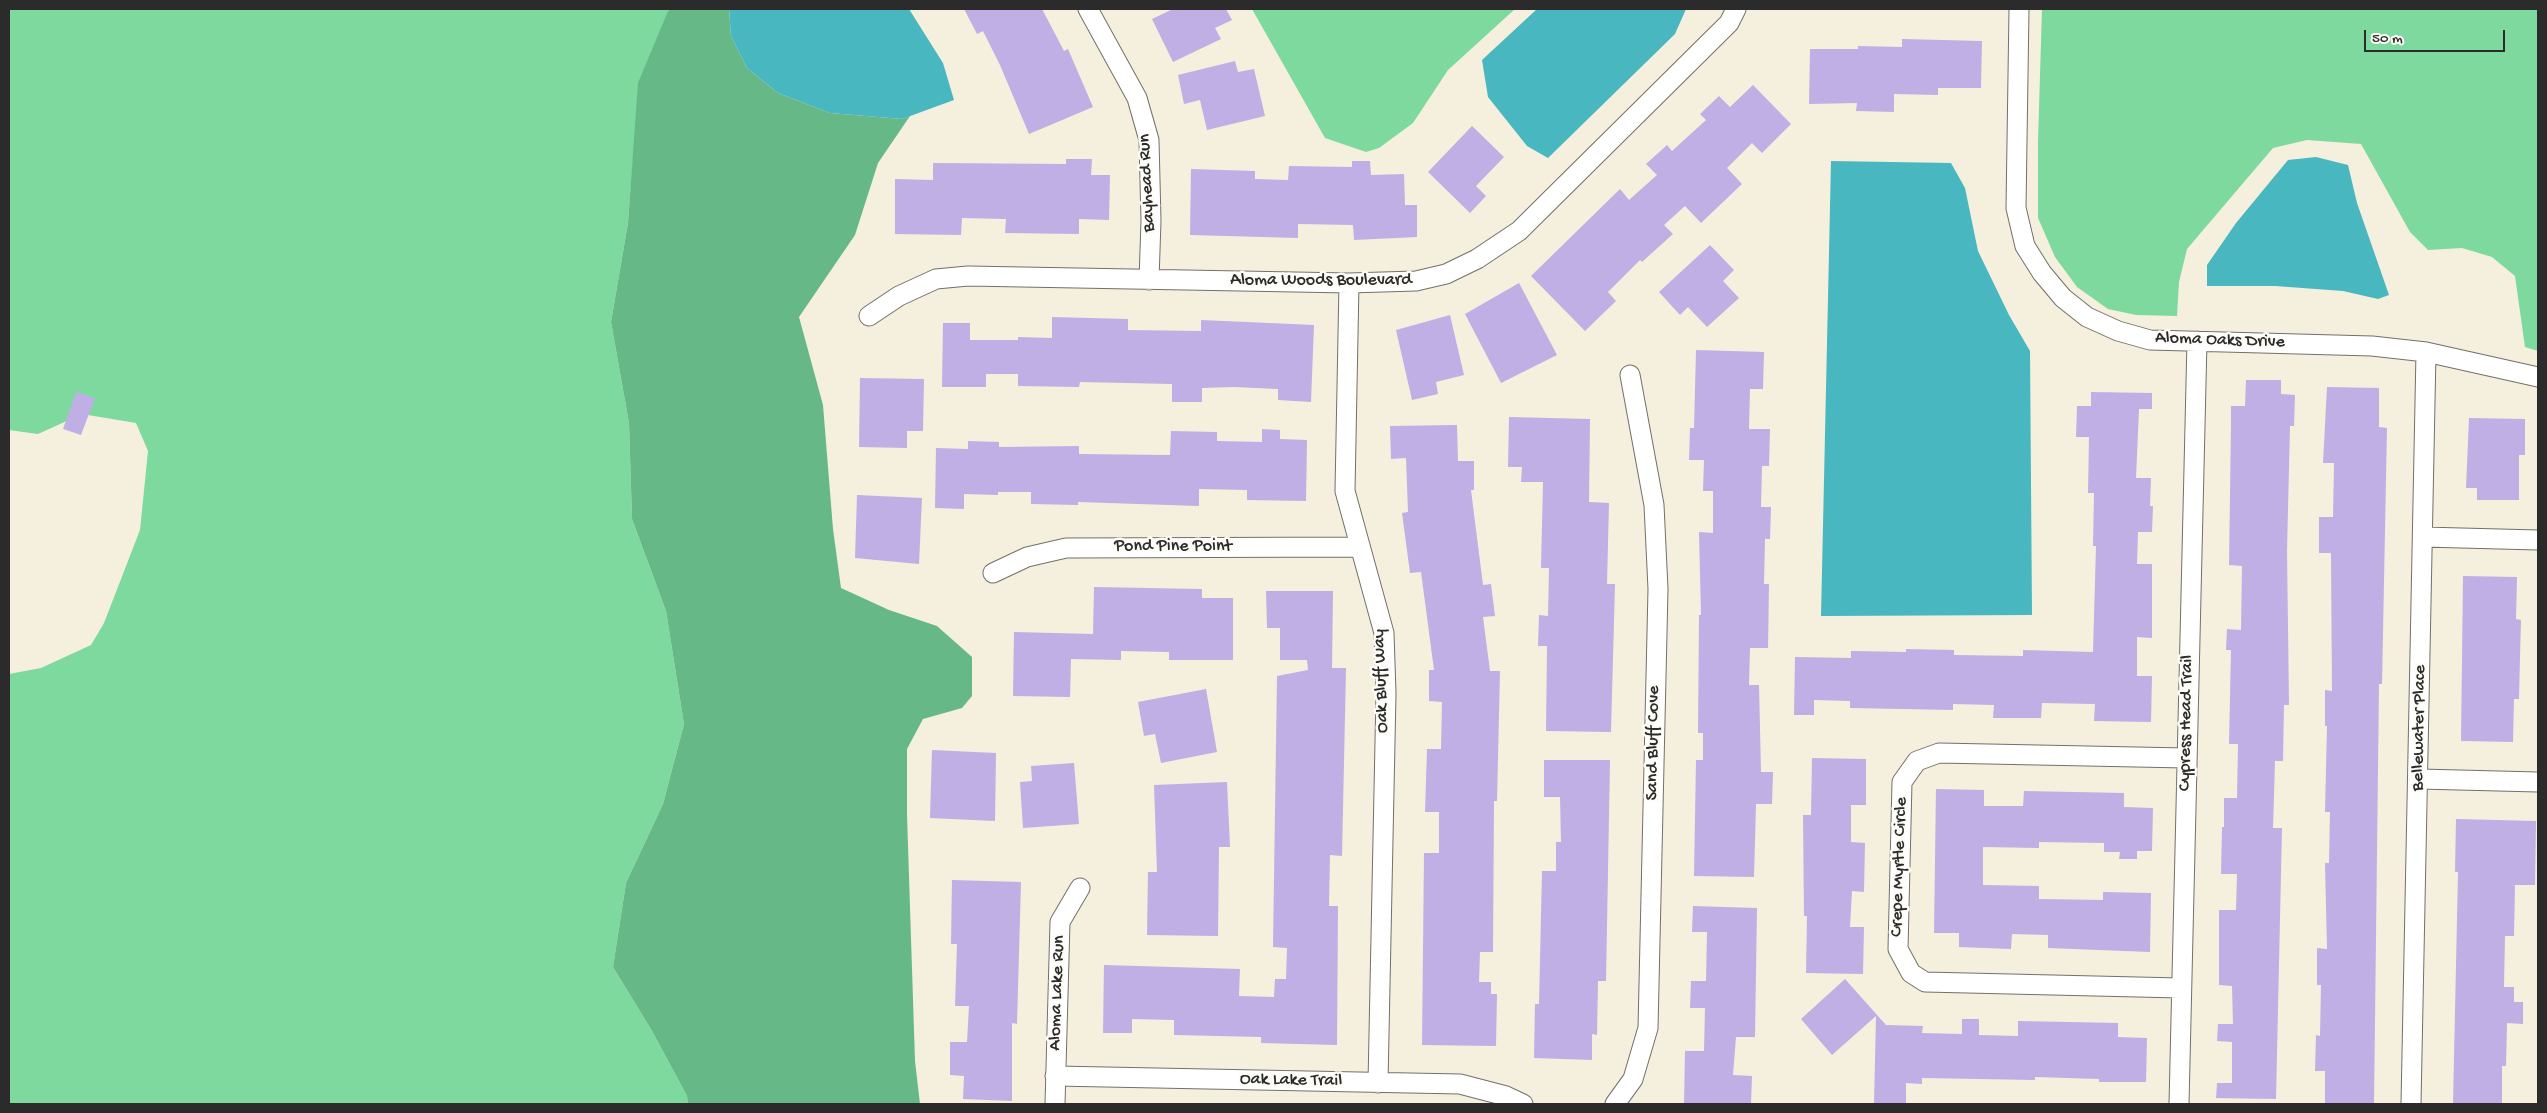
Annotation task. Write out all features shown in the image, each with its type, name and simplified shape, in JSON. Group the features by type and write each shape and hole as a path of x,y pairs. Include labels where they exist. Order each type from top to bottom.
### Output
{"street":[{"name":"Bayhead Run","path":"1088,9 1137,98 1150,140 1151,221 1149,280"},
{"name":"Aloma Woods Boulevard","path":"870,316 899,296 936,279 968,276 1349,283 1416,281 1446,274 1477,259 1519,231 1729,23 1736,9"},
{"name":"Aloma Oaks Drive","path":"2019,9 2016,208 2025,246 2042,273 2063,298 2087,317 2118,331 2150,340 2372,346 2426,352 2538,377"},
{"name":"Oak Bluff Way","path":"1349,283 1345,491 1358,547 1384,633 1386,693 1378,1083"},
{"name":"Cypress Head Trail","path":"2179,1104 2180,988 2197,341"},
{"name":"Bellewater Place","path":"2411,1104 2426,352"},
{"name":"Sand Bluff Cove","path":"1615,1104 1633,1079 1648,1028 1657,619 1654,505 1630,375"},
{"path":"2423,537 2538,540"},
{"name":"Pond Pine Point","path":"993,574 1028,557 1066,548 1358,547"},
{"name":"Crepe Myrtle Circle","path":"2180,988 1925,982 1910,973 1898,949 1902,782 1917,761 1939,753 2186,758"},
{"path":"2418,779 2538,782"},
{"name":"Aloma Lake Run","path":"1056,1104 1055,1076 1060,922 1080,888"},
{"name":"Oak Lake Trail","path":"1055,1076 1460,1084 1506,1096 1524,1104"}],"green space":[{"path":"9,9 671,9 668,11 633,159 628,223 611,322 629,423 632,519 666,611 684,724 663,804 626,883 613,967 652,1031 687,1096 688,1104 9,1104 9,674 41,668 91,645 104,623 140,530 148,451 136,423 82,414 38,434 9,430"},
{"path":"671,9 729,9 731,36 747,68 778,93 830,113 902,119 910,116 878,163 855,235 799,317 823,405 833,529 841,588 889,610 937,626 972,657 972,696 962,708 923,719 907,749 907,815 915,1061 920,1104 688,1104 687,1096 652,1031 613,967 626,883 663,804 684,724 666,611 632,519 629,423 611,322 628,223 638,83 668,11"},
{"path":"1252,9 1515,9 1448,70 1413,123 1379,148 1366,152 1325,138"},
{"path":"2042,9 2538,9 2538,351 2525,347 2515,276 2492,257 2462,248 2428,250 2410,232 2361,144 2307,140 2273,148 2187,249 2179,282 2177,316 2136,315 2108,309 2077,287 2055,257 2038,218"}],"water":[{"path":"729,9 909,9 943,63 954,100 902,119 830,113 778,93 747,68 731,36"},
{"path":"1537,9 1686,9 1675,34 1548,158 1527,146 1488,97 1482,60"},
{"path":"2316,157 2348,165 2357,203 2389,295 2378,299 2343,291 2275,286 2207,286 2207,265 2236,223 2288,160"},
{"path":"1831,161 1951,163 1965,188 1978,251 2009,315 2030,351 2032,615 1821,616"}],"building":[{"path":"964,9 1042,9 1064,51 1068,49 1093,107 1029,134 1000,65 983,31 977,34"},
{"path":"1173,9 1226,9 1232,20 1215,28 1221,39 1173,62 1152,19"},
{"path":"1902,39 1982,41 1981,88 1938,88 1938,95 1894,94 1894,112 1856,111 1857,103 1809,104 1810,49 1858,49 1858,46 1902,47"},
{"path":"1235,61 1238,72 1254,69 1265,116 1207,130 1200,100 1184,104 1178,75"},
{"path":"1753,85 1791,124 1762,153 1752,143 1727,168 1742,184 1701,223 1685,206 1664,225 1673,234 1642,262 1640,260 1608,292 1616,301 1585,331 1531,276 1620,189 1629,200 1657,175 1646,164 1667,145 1672,151 1706,120 1700,114 1719,96 1730,107"},
{"path":"1472,126 1504,157 1476,186 1486,196 1470,213 1428,172"},
{"path":"1066,159 1092,159 1091,175 1110,175 1109,220 1079,219 1079,234 1005,233 1006,219 962,218 961,235 895,234 895,179 933,180 933,163 1066,164"},
{"path":"1352,161 1370,161 1371,175 1404,174 1405,205 1417,205 1417,237 1354,240 1353,225 1298,224 1298,238 1190,235 1191,169 1255,171 1255,179 1288,180 1289,166 1352,167"},
{"path":"1710,245 1734,270 1723,281 1739,298 1707,327 1688,307 1680,315 1659,292"},
{"path":"1519,283 1557,355 1501,383 1465,314"},
{"path":"1450,315 1464,375 1436,382 1438,394 1412,400 1396,330"},
{"path":"1052,317 1128,319 1128,330 1201,331 1201,320 1314,325 1311,402 1278,400 1278,389 1234,387 1202,388 1202,402 1172,402 1172,384 1080,382 1079,387 1018,386 1018,374 986,374 986,387 942,387 943,323 970,323 970,340 1018,340 1018,337 1052,338"},
{"path":"1696,350 1764,352 1763,389 1750,389 1749,429 1770,429 1769,466 1762,466 1761,507 1771,507 1770,539 1765,539 1764,584 1769,584 1768,648 1750,648 1749,685 1759,685 1761,772 1773,772 1772,804 1756,804 1754,877 1694,876 1696,760 1703,760 1703,733 1698,733 1699,615 1701,615 1699,532 1713,533 1713,491 1703,491 1704,460 1689,460 1690,428 1694,428"},
{"path":"860,378 924,379 923,431 907,431 907,448 859,447"},
{"path":"2246,380 2281,380 2281,394 2295,395 2294,426 2290,426 2287,551 2289,705 2284,705 2283,761 2275,761 2273,828 2282,828 2276,1099 2216,1098 2217,1083 2232,1083 2232,1042 2217,1041 2218,1024 2233,1024 2232,986 2219,985 2219,910 2236,910 2237,874 2221,874 2224,798 2237,798 2238,744 2229,744 2231,650 2226,650 2227,629 2241,630 2242,566 2229,565 2231,406 2245,406"},
{"path":"2327,387 2379,388 2379,427 2387,428 2382,684 2379,684 2374,1104 2325,1104 2325,1071 2315,1071 2316,1035 2320,1036 2321,985 2317,985 2317,948 2327,949 2325,863 2329,863 2330,812 2325,812 2327,726 2325,726 2325,690 2332,691 2331,553 2319,553 2319,517 2333,517 2334,463 2323,463"},
{"path":"76,392 95,398 81,435 63,429"},
{"path":"2091,392 2152,393 2152,409 2139,409 2136,478 2151,478 2150,506 2153,506 2152,532 2138,532 2137,564 2152,564 2152,638 2137,637 2137,676 2152,676 2151,722 2094,721 2095,704 2042,703 2041,718 1993,718 1994,705 1953,704 1953,710 1850,708 1850,701 1814,700 1814,715 1794,715 1795,657 1851,658 1851,651 1906,652 1906,649 1954,650 1954,655 2023,656 2023,650 2093,652 2096,546 2093,546 2094,493 2088,493 2089,437 2076,437 2077,406 2091,406"},
{"path":"1509,417 1590,419 1589,502 1609,503 1607,584 1615,584 1611,732 1546,731 1547,646 1538,646 1539,615 1548,616 1549,568 1541,568 1543,482 1521,482 1522,467 1508,467"},
{"path":"2469,418 2525,419 2525,455 2519,455 2519,500 2477,500 2477,488 2466,488"},
{"path":"1457,425 1458,461 1474,461 1474,490 1471,490 1483,585 1491,584 1495,616 1483,617 1490,671 1500,671 1497,801 1494,801 1493,952 1480,952 1479,982 1491,982 1491,994 1497,994 1496,1046 1422,1045 1424,853 1439,853 1439,812 1425,812 1427,749 1441,749 1442,702 1429,701 1429,670 1434,670 1421,572 1410,573 1402,513 1408,512 1406,458 1391,459 1390,426"},
{"path":"1262,429 1280,430 1280,439 1307,440 1306,501 1247,500 1247,490 1199,489 1199,506 1078,502 1078,505 1031,504 1031,492 998,492 998,495 964,494 964,509 935,508 936,448 968,449 968,441 999,442 999,447 1079,446 1079,454 1170,455 1171,431 1217,432 1217,441 1262,442"},
{"path":"857,495 922,498 919,564 855,558"},
{"path":"2463,576 2517,577 2516,619 2521,620 2519,699 2514,699 2513,742 2461,741"},
{"path":"1094,587 1202,589 1202,598 1233,598 1233,660 1169,660 1169,652 1121,651 1121,660 1071,659 1070,697 1013,696 1014,632 1093,634"},
{"path":"1266,591 1333,591 1332,668 1346,668 1342,856 1330,855 1329,906 1338,906 1337,1045 1261,1043 1261,1037 1174,1035 1174,1020 1132,1019 1132,1033 1103,1033 1104,965 1240,969 1239,996 1274,997 1275,979 1286,979 1287,948 1273,947 1277,676 1308,670 1307,660 1280,660 1280,628 1267,628"},
{"path":"1206,689 1217,752 1161,763 1155,734 1144,736 1138,702"},
{"path":"932,750 996,753 995,821 930,818"},
{"path":"1812,758 1866,759 1866,805 1851,805 1851,842 1865,843 1864,892 1852,891 1850,927 1864,927 1863,974 1806,973 1807,916 1804,916 1803,815 1811,815"},
{"path":"1544,760 1610,760 1606,981 1598,981 1597,1035 1592,1034 1592,1060 1534,1058 1535,1004 1539,1004 1542,871 1556,871 1556,842 1561,842 1560,797 1544,797"},
{"path":"1074,763 1079,824 1023,828 1020,782 1032,781 1031,766"},
{"path":"1227,782 1230,847 1219,847 1218,936 1147,935 1148,872 1157,872 1154,785"},
{"path":"1936,789 1984,790 1984,806 2023,806 2024,791 2124,793 2124,807 2153,808 2152,851 2137,851 2137,859 2119,859 2120,852 2104,852 2104,843 2039,842 2039,848 1983,847 1983,885 2039,886 2039,899 2103,900 2103,892 2151,893 2150,952 2048,948 2048,935 2012,934 2011,949 1959,947 1959,933 1934,933"},
{"path":"2456,819 2536,821 2535,885 2515,885 2514,936 2505,936 2504,987 2514,987 2514,1002 2523,1002 2523,1024 2507,1023 2506,1066 2502,1066 2502,1104 2453,1104 2458,872 2455,872"},
{"path":"952,880 1021,882 1017,1024 1012,1023 1012,1101 963,1099 964,1076 950,1075 950,1042 967,1042 969,1006 955,1006 957,944 951,944"},
{"path":"1693,906 1757,908 1755,1037 1736,1037 1733,1075 1752,1076 1751,1104 1684,1104 1685,1051 1704,1051 1705,1008 1690,1008 1691,981 1706,981 1707,932 1692,932"},
{"path":"1845,979 1886,1025 1923,1026 1922,1033 1962,1034 1962,1019 1979,1019 1979,1035 2018,1036 2018,1021 2118,1023 2118,1037 2147,1038 2146,1082 2099,1082 2099,1079 2035,1077 2035,1080 1922,1078 1922,1084 1906,1083 1906,1104 1874,1104 1876,1016 1832,1055 1801,1019"}]}
